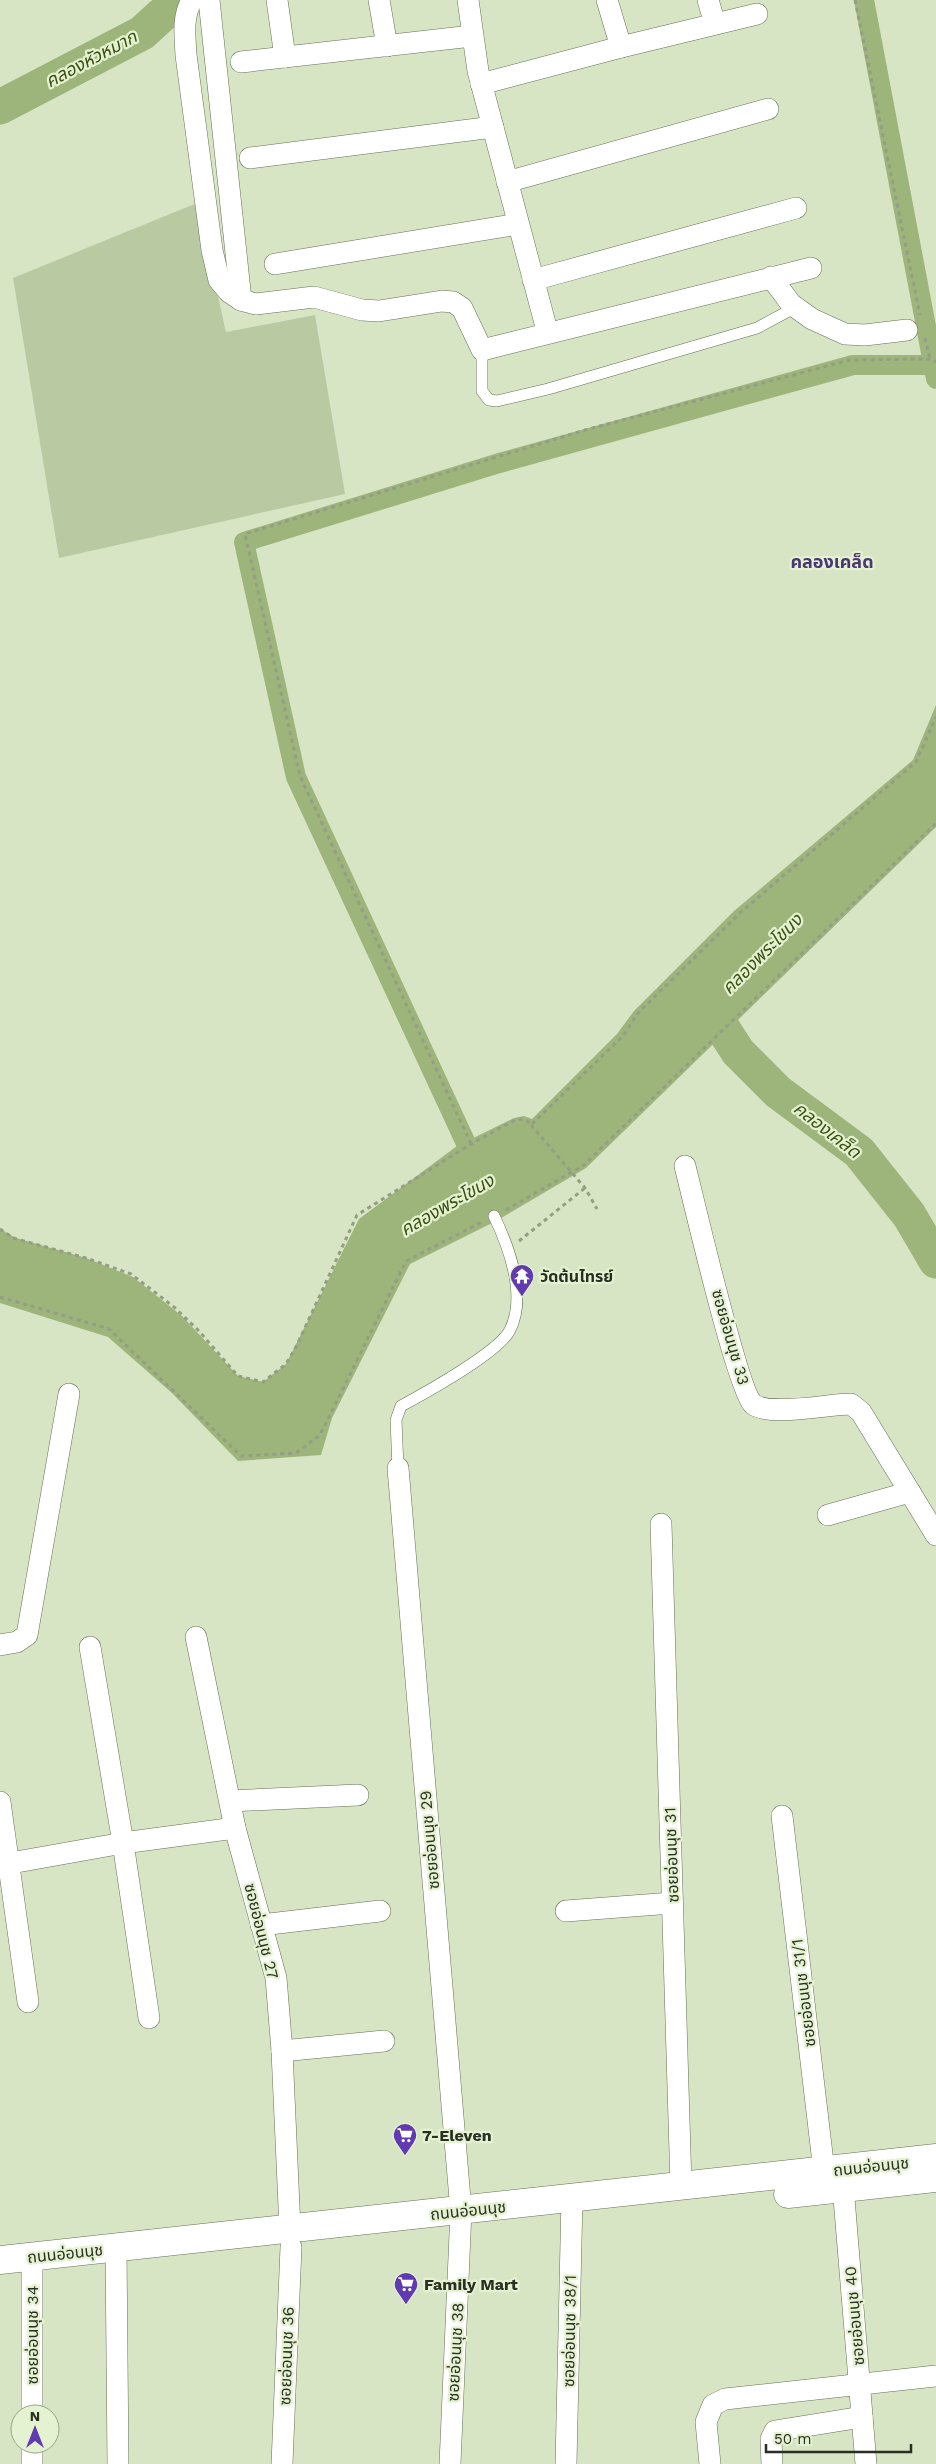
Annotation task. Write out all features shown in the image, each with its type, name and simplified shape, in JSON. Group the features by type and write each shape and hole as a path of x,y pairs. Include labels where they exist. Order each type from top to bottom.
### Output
{"main road":[{"name":"ถนนอ่อนนุช","path":"0,2279 32,2266 572,2208 836,2176 936,2158"},
{"name":"ถนนอ่อนนุช","path":"572,2208 681,2186 836,2176 936,2178"},
{"name":"ถนนอ่อนนุช","path":"0,2260 32,2266"}],"street":[{"path":"192,0 187,9 185,24 186,55 212,250 219,280 229,292 241,300 256,304 314,297 362,310 379,311 453,302 462,308 482,350 811,268"},
{"path":"209,0 241,300"},
{"path":"277,0 285,57"},
{"path":"379,0 387,46"},
{"path":"468,0 472,36 481,84 545,323"},
{"path":"607,0 621,47"},
{"path":"708,0 716,24"},
{"path":"481,84 757,14"},
{"path":"241,62 472,36"},
{"path":"507,182 768,109"},
{"path":"250,158 493,127"},
{"path":"533,280 796,208"},
{"path":"275,264 518,224"},
{"path":"770,278 796,307 812,319 845,334 865,335 917,327"},
{"name":"ซอยอ่อนนุช 33","path":"685,1166 735,1356 746,1390 753,1404 769,1410 851,1404 861,1412 936,1535"},
{"path":"0,1645 17,1642 27,1635 69,1394"},
{"name":"ซอยอ่อนนุช 29","path":"398,1468 461,2220"},
{"path":"828,1515 910,1492"},
{"name":"ซอยอ่อนนุช 31","path":"661,1524 681,2186"},
{"name":"ซอยอ่อนนุช 27","path":"196,1637 236,1828 276,1978 282,2051 291,2238"},
{"path":"90,1647 123,1843 149,2018"},
{"path":"230,1801 358,1795"},
{"path":"0,1802 4,1864 28,2002"},
{"name":"ซอยอ่อนนุช 31/1","path":"782,1816 836,2176"},
{"path":"4,1864 123,1843 236,1828"},
{"path":"566,1911 672,1903"},
{"path":"262,1925 380,1911"},
{"path":"282,2051 384,2041"},
{"name":"ซอยอ่อนนุช 40","path":"836,2176 866,2464"},
{"name":"ซอยอ่อนนุช 38/1","path":"566,2464 572,2208"},
{"name":"ซอยอ่อนนุช 38","path":"450,2464 461,2220"},
{"name":"ซอยอ่อนนุช 36","path":"282,2464 291,2238"},
{"path":"117,2257 118,2464"},
{"name":"ซอยอ่อนนุช 34","path":"32,2266 32,2404"},
{"path":"710,2464 706,2422 713,2405 725,2400 936,2376"},
{"path":"772,2464 771,2439 775,2431 862,2417"}],"lane":[{"path":"482,350 482,391 489,400 497,401 548,389 757,328 796,307"},
{"path":"398,1468 396,1420 401,1406 438,1386 491,1349 510,1330 516,1306 513,1264 495,1218"}],"path":[{"path":"855,0 917,327 930,359"},
{"path":"471,1144 300,776 245,534 585,430 850,360 930,359 936,362"},
{"path":"531,1125 623,1036 638,1013 740,913 916,762 936,716"},
{"path":"0,1297 109,1329 241,1456 296,1453 320,1435 406,1261 495,1218 584,1165 936,823"},
{"path":"0,1229 13,1238 86,1258 131,1274 174,1307 198,1330 238,1376 263,1382 286,1364 296,1347 354,1218 471,1144 517,1119 522,1119 531,1125 585,1188 597,1209"},
{"path":"508,1250 585,1188"}],"shaded area":[{"path":"197,203 226,332 315,315 345,494 59,558 13,278"}],"water":[{"name":"คลองพระโขนง","path":"936,705 936,827 586,1168 496,1221 410,1264 332,1418 321,1455 238,1461 172,1393 108,1337 0,1303 0,1229 16,1238 86,1258 133,1277 182,1316 238,1376 263,1382 286,1364 359,1219 457,1146 514,1118 524,1116 532,1119 617,1034 634,1011 734,911 913,760"}],"waterway":[{"name":"คลองหัวหมาก","path":"0,107 142,33 166,11 172,0"},
{"path":"864,0 936,379"},
{"name":"คลองพระโขนง","path":"477,1167 296,777 244,542 496,464 853,365 933,365"},
{"name":"คลองเคล็ด","path":"709,1007 738,1052 778,1092 859,1152 909,1215 936,1261"}],"place":[{"name":"วัดต้นไทรย์","path":"522,1297"},
{"name":"7-Eleven","path":"405,2156"},
{"name":"Family Mart","path":"406,2305"}],"district":[{"name":"คลองเคล็ด","path":"832,562"}]}
